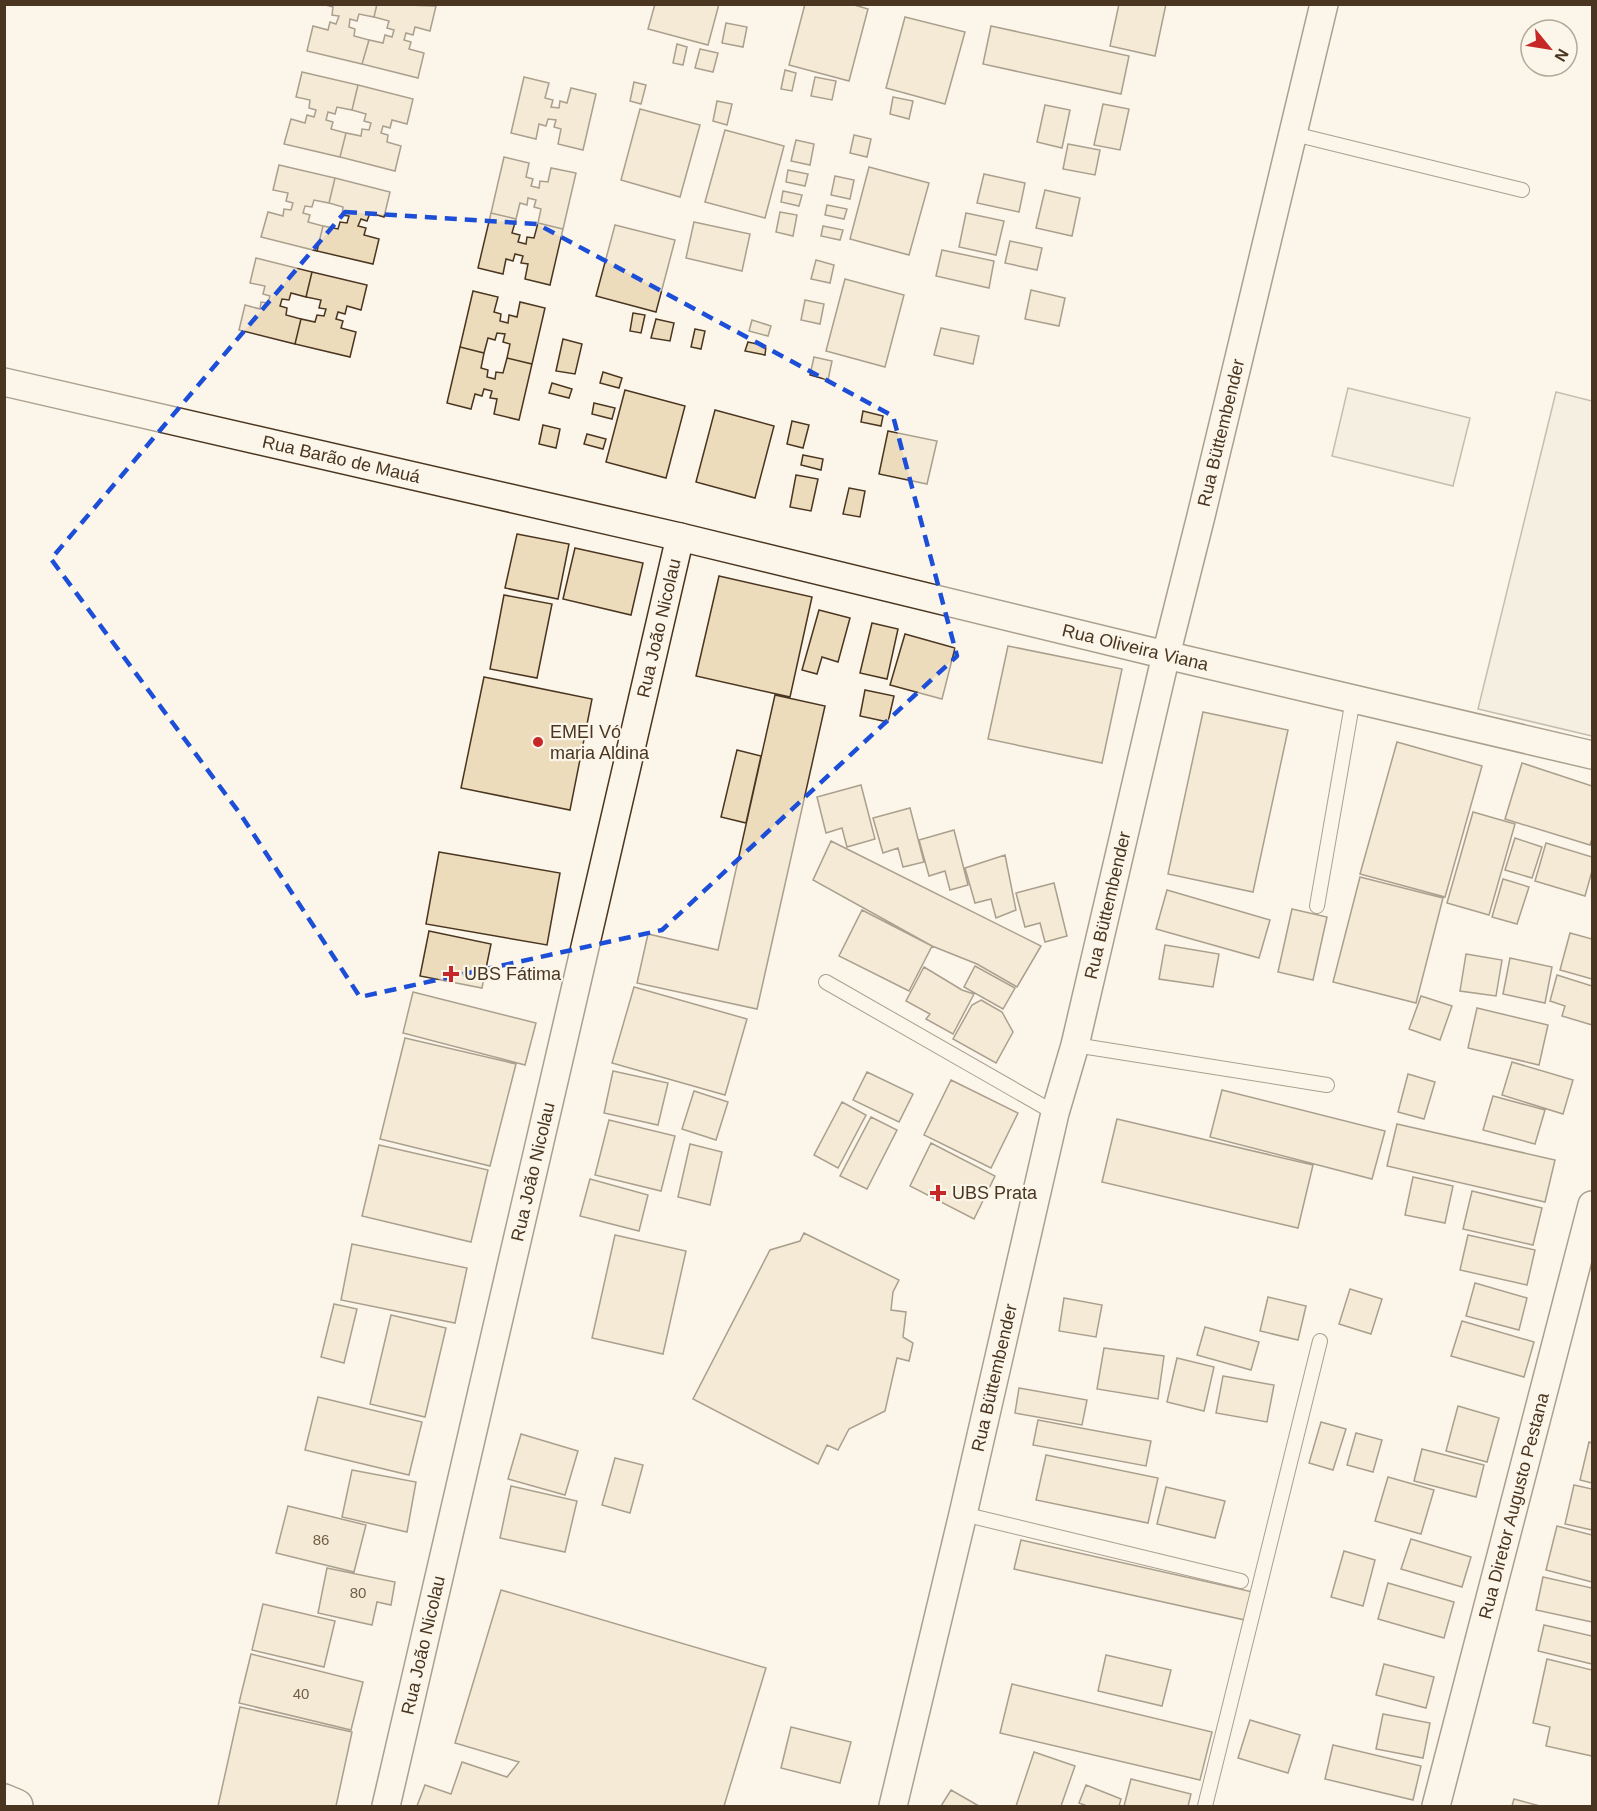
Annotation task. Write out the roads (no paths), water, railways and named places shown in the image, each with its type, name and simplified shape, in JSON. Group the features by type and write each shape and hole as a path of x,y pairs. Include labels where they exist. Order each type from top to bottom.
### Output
{"main road":[{"path":"4,1801 15,1806"}],"street":[{"name":"Rua Büttembender","path":"892,1806 963,1514 1055,1113 1075,1045 1166,656 1324,4"},
{"name":"Rua Barão de Mauá","path":"4,382 680,537"},
{"name":"Rua Oliveira Viana","path":"680,537 1166,656 1593,755"},
{"name":"Rua João Nicolau","path":"386,1806 680,537"},
{"name":"Rua Diretor Augusto Pestana","path":"1436,1806 1593,1205"}],"lane":[{"path":"1294,134 1522,190"},
{"path":"1317,906 1353,699"},
{"path":"826,982 1055,1113"},
{"path":"1075,1045 1327,1085"},
{"path":"1204,1806 1320,1341"},
{"path":"963,1514 1240,1581"}],"place":[{"name":"EMEI Vó maria Aldina","path":"538,742"},
{"name":"UBS Fátima","path":"451,974"},
{"name":"UBS Prata","path":"938,1193"}]}
